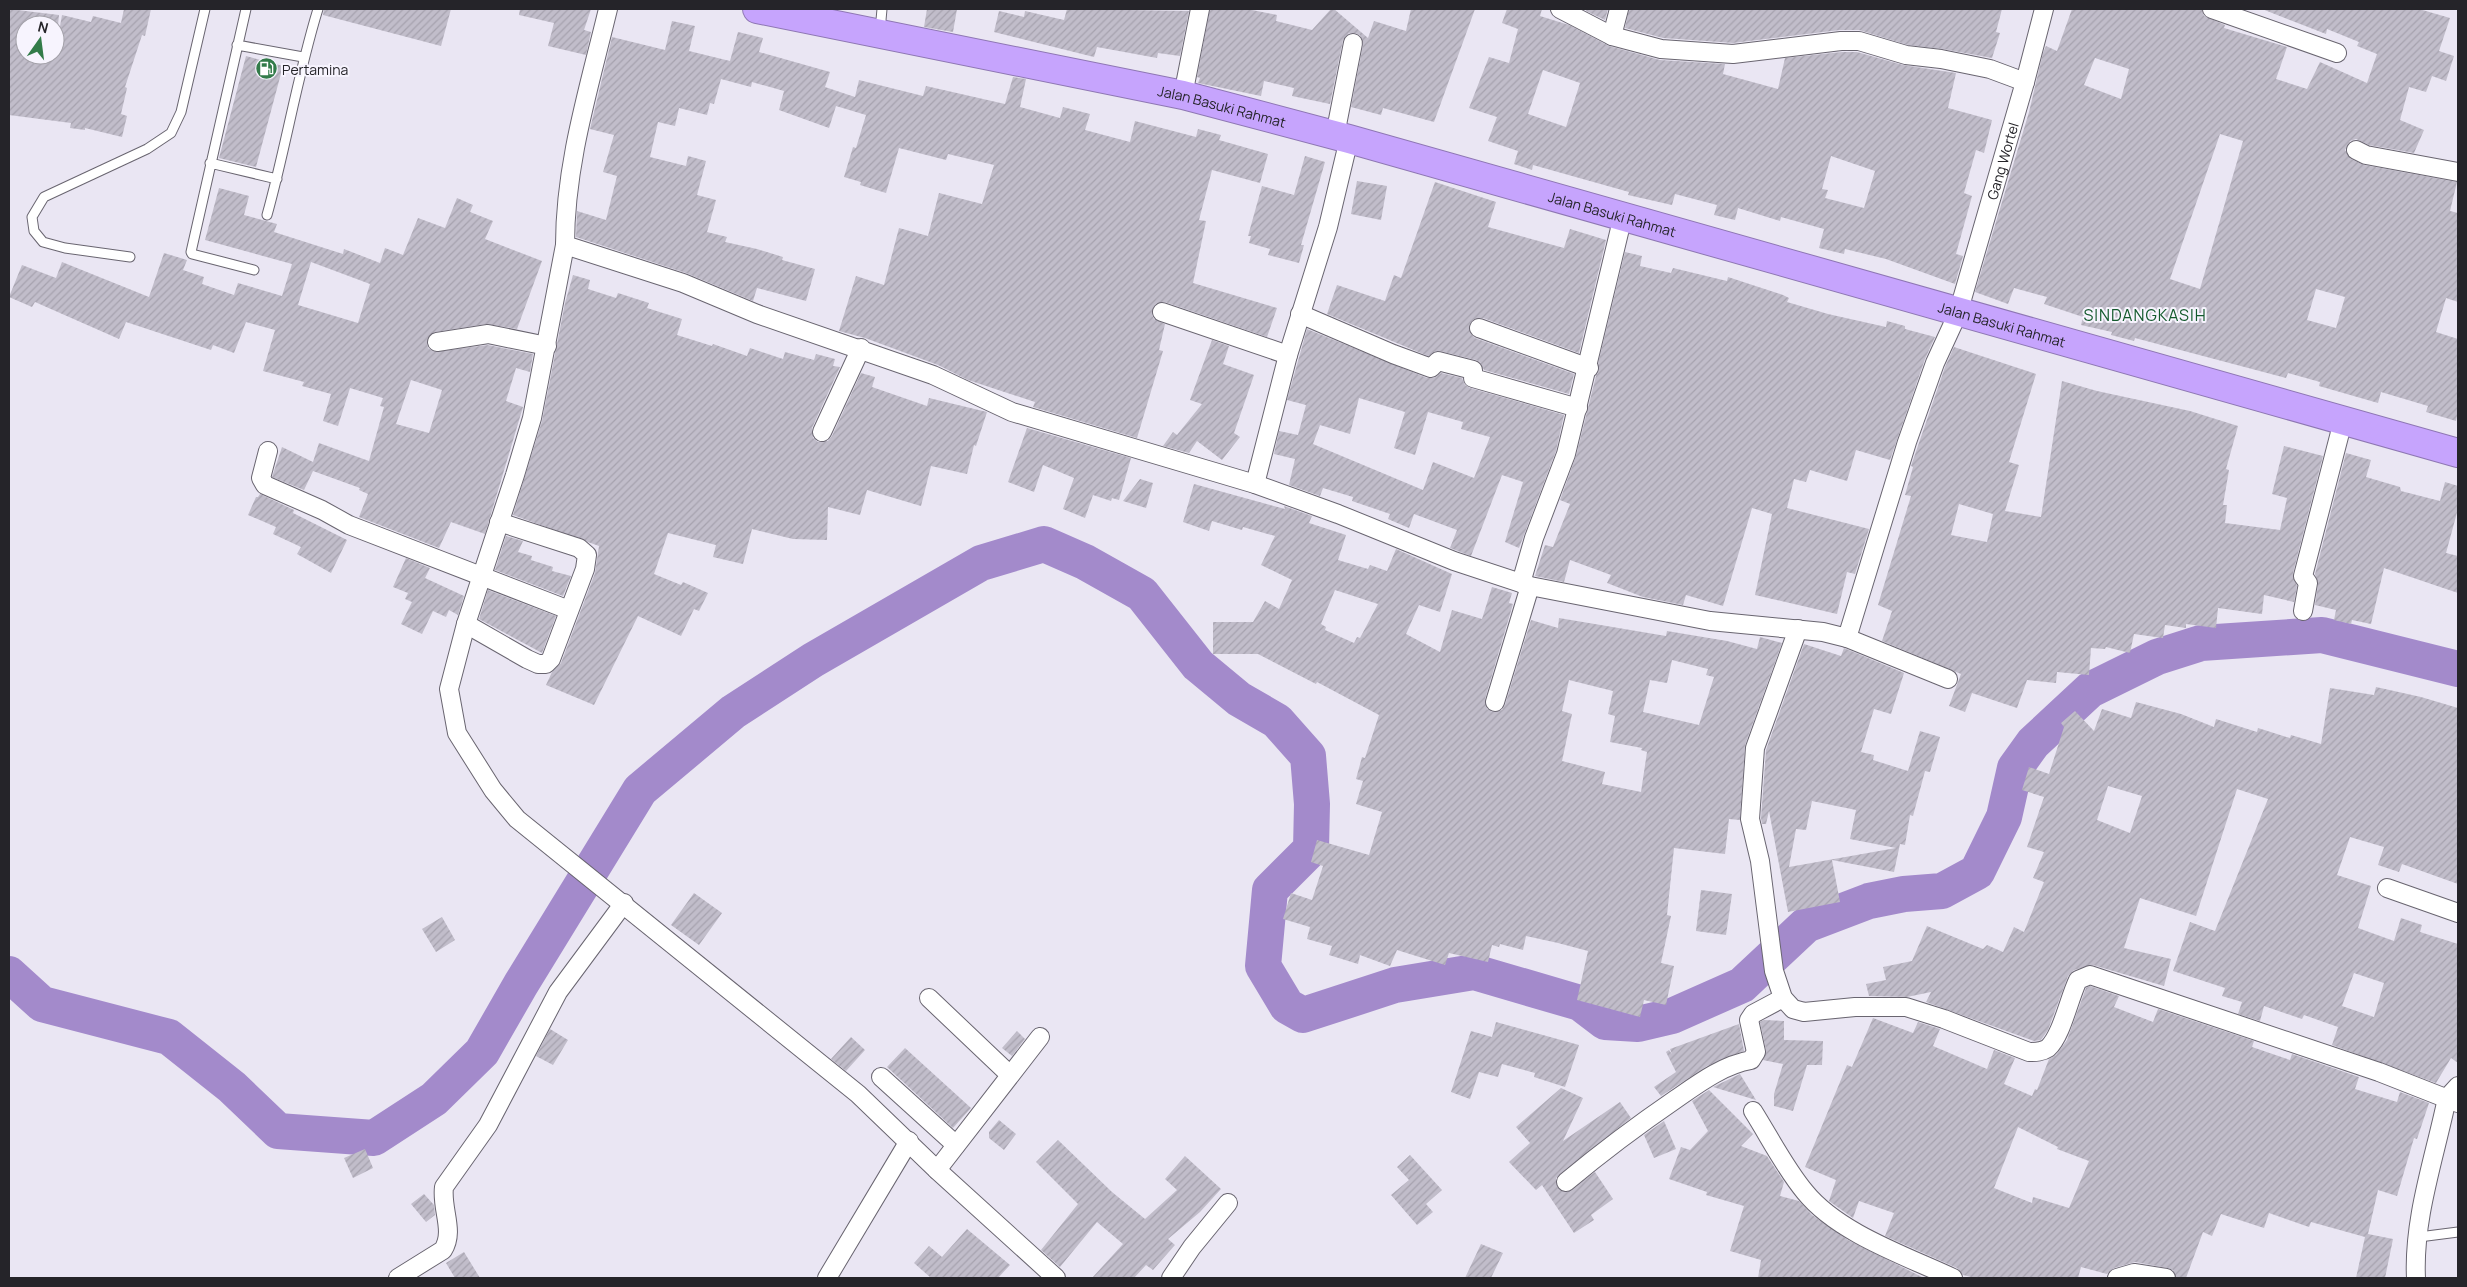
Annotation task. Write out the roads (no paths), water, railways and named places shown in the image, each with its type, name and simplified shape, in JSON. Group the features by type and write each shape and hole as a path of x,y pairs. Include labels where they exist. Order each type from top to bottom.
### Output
{"highway":[{"name":"Jalan Basuki Rahmat","path":"771,10 881,21 1183,95 1342,137 1958,313 2458,453"}],"street":[{"path":"608,9 569,173 565,208 565,245 532,418 516,475 466,624 449,689 457,733 493,790 517,819 547,845 624,903 820,1062 1056,1278"},
{"path":"1183,95 1200,9"},
{"path":"1560,9 1612,36 1661,49 1733,54 1842,41 1859,42 1906,55 1941,59 1990,70 2025,82"},
{"path":"1612,36 1619,9"},
{"name":"Gang Wortel","path":"1847,638 1907,442 1935,364 1958,313 2025,82 2044,9"},
{"path":"2212,9 2233,12 2337,53"},
{"path":"1255,484 1288,355 1345,166 1342,137 1353,43"},
{"path":"2356,150 2366,155 2458,172"},
{"path":"1496,702 1525,584 1534,538 1566,454 1589,368 1623,216"},
{"path":"565,245 682,283 758,314 861,348 933,375 1012,412 1255,484 1338,514 1454,561 1525,584 1710,621 1824,632 1847,638 1948,679"},
{"path":"1162,312 1288,355"},
{"path":"1300,314 1393,354 1431,368 1438,360 1472,370 1473,378 1578,408"},
{"path":"1479,328 1589,368"},
{"path":"437,342 488,334 547,346"},
{"path":"822,432 861,348"},
{"path":"2302,611 2308,583 2303,576 2343,421"},
{"path":"268,450 261,478 266,485 322,510 348,525 481,578 569,610"},
{"path":"466,624 527,659 538,664 546,664 551,659 585,569 587,555 579,548 499,522"},
{"path":"1798,629 1756,748 1750,819 1760,861 1774,971 1783,998 1793,1009 1804,1012 1855,1007 1906,1008 1944,1019 2029,1052 2040,1052 2049,1047 2060,1029 2078,980 2090,975 2454,1096 2423,1206 2416,1278"},
{"path":"2387,888 2458,913"},
{"path":"398,1278 443,1250 447,1244 449,1235 444,1202 444,1187 488,1125 558,992 624,903"},
{"path":"929,998 1010,1075"},
{"path":"1566,1182 1621,1136 1696,1086 1734,1064 1750,1060 1756,1052 1749,1020 1753,1014 1783,998"},
{"path":"937,1170 1040,1037"},
{"path":"881,1077 956,1146"},
{"path":"1753,1111 1804,1192 1827,1214 1864,1236 1953,1278"},
{"path":"827,1278 908,1141"},
{"path":"1171,1278 1192,1247 1228,1203"},
{"path":"2117,1278 2134,1273 2166,1278"}],"lane":[{"path":"130,257 65,248 43,242 34,231 32,217 44,197 147,149 171,133 182,112 205,9"},
{"path":"246,9 191,252 192,254 254,270"},
{"path":"267,215 277,179 303,58 318,9"},
{"path":"237,44 303,58"},
{"path":"210,163 277,179"},
{"path":"2419,1237 2458,1232"}],"waterway":[{"path":"9,974 42,1004 169,1037 232,1087 278,1131 374,1138 434,1099 482,1052 521,984 640,790 733,712 813,660 981,563 1044,544 1085,562 1142,594 1198,665 1239,699 1277,721 1308,756 1312,804 1311,849 1270,890 1263,966 1287,1006 1303,1015 1395,985 1474,972 1580,1003 1605,1022 1638,1024 1672,1016 1742,985 1806,925 1869,901 1904,894 1942,891 1977,872 2004,817 2015,768 2033,743 2090,690 2157,657 2201,643 2322,635 2458,669"}],"place":[{"name":"Pertamina","path":"266,69"}],"district":[{"name":"SINDANGKASIH","path":"2145,315"}]}
